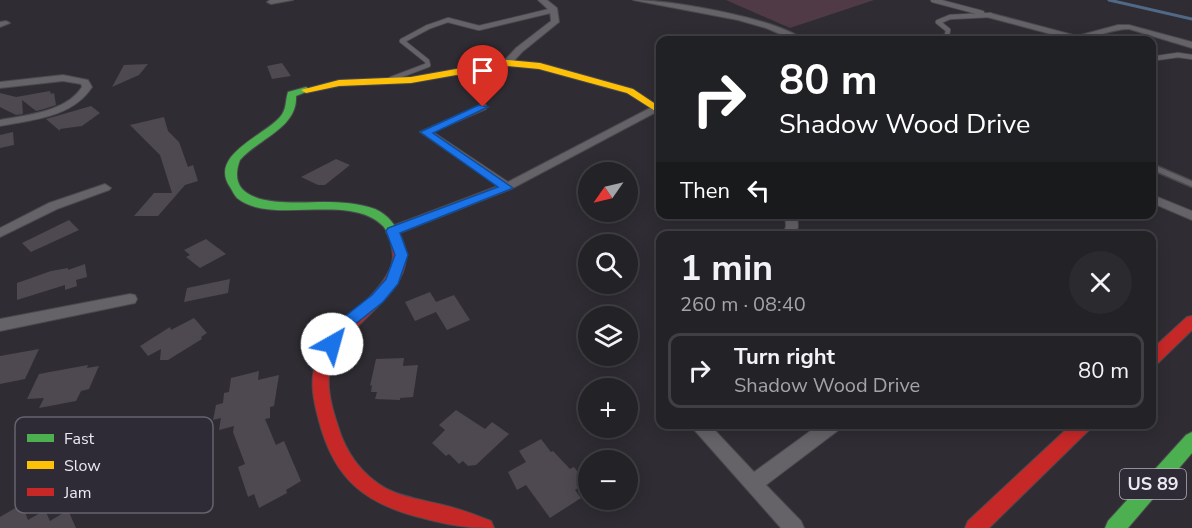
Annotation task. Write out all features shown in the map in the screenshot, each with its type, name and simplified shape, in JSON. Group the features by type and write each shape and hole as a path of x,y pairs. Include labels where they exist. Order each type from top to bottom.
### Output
{"main road":[{"path":"484,528 461,517 403,505 373,492 350,471 322,411 319,384 332,344 348,322 386,290 397,272 401,255 392,231 372,212 358,207 340,204 265,205 247,199 232,184 230,172 235,159 247,146 282,121 292,104 291,94 339,83 411,80 507,63 540,66 630,91 656,109"},
{"path":"1156,355 1192,321"},
{"path":"975,528 1079,429"},
{"name":"US 89","path":"1115,528 1192,440"}],"street":[{"path":"271,2 289,0"},
{"path":"507,63 518,48 545,33 555,22 552,8 542,0"},
{"path":"637,0 739,18 769,26 791,36"},
{"path":"552,8 563,5"},
{"path":"990,15 1064,36"},
{"path":"1090,36 1118,27 1129,27 1192,45"},
{"path":"0,85 63,78 85,82 87,87 84,95 67,106 0,123"},
{"path":"483,107 425,132 507,188"},
{"path":"392,231 507,188 656,111"},
{"path":"0,233 53,206 105,188"},
{"path":"1156,200 1192,216"},
{"path":"0,325 130,299"},
{"path":"702,429 794,528"},
{"path":"753,484 827,429"}],"lane":[{"path":"933,0 990,15"},
{"path":"383,81 428,64 402,41 428,27 448,21 479,28 552,8"},
{"path":"947,36 948,30 938,22 990,15"},
{"path":"1156,58 1178,55 1192,57"},
{"path":"1156,169 1192,184"}],"shaded area":[{"path":"726,0 874,0 790,28"}],"building":[{"path":"282,63 291,76 272,79 267,66"},
{"path":"148,64 139,75 112,87 124,65"},
{"path":"50,91 51,94 54,93 56,105 44,109 36,111 22,100 23,114 16,115 0,107 0,93 16,97"},
{"path":"91,106 100,113 82,126 60,129 60,131 46,119"},
{"path":"164,117 168,131 179,142 188,167 193,165 198,181 185,185 158,216 134,216 154,193 172,193 160,155 130,125"},
{"path":"13,132 14,145 0,148 0,135"},
{"path":"336,159 350,165 325,185 318,185 301,177"},
{"path":"69,220 79,230 31,252 22,243"},
{"path":"206,239 226,254 200,268 186,257 190,255 184,250"},
{"path":"85,264 87,277 76,280 77,286 65,290 65,285 17,300 17,283 51,271 68,268 68,270"},
{"path":"230,279 228,293 184,302 187,288"},
{"path":"430,292 436,302 454,295 470,320 447,330 436,312 415,321 405,302"},
{"path":"194,318 207,333 201,337 202,339 168,360 160,360 161,349 148,356 140,346 170,327 171,330"},
{"path":"39,349 25,379 0,384 0,356"},
{"path":"404,358 403,366 418,365 413,397 400,398 400,400 375,399 377,392 371,392 372,385 370,386 376,359"},
{"path":"88,365 87,368 99,366 89,389 81,391 76,401 39,408 44,398 27,399 39,374"},
{"path":"259,371 258,380 279,375 274,406 270,407 270,418 265,419 276,445 284,441 301,481 286,490 287,493 259,508 254,494 248,497 238,467 245,464 233,432 234,426 219,430 221,418 213,420 216,405 223,403 224,393 229,392 231,378"},
{"path":"456,410 485,429 492,422 509,434 476,465 468,466 463,461 459,464 432,443 445,430 439,425"},
{"path":"541,439 551,452 553,451 570,469 574,467 578,472 578,488 575,490 578,500 550,518 526,485 517,490 508,472 526,462 519,451"},
{"path":"15,508 15,513 25,513 28,520 40,513 46,513 50,521 63,513 69,513 76,528 0,528 0,517"}],"waterway":[{"path":"1109,0 1192,19"}],"traffic: fast":[{"path":"306,90 291,94 291,108 286,118 243,150 235,159 230,170 232,182 242,196 258,203 279,206 350,207 371,212 387,223 396,239"},
{"path":"1115,528 1192,440"}],"traffic: slow":[{"path":"306,90 339,83 411,80 507,63 540,66 630,91 656,108"}],"traffic: jam":[{"path":"396,239 400,256 396,272 386,288 342,333 330,349 323,365 321,387 328,423 334,441 348,467 369,488 395,501 455,517 484,528"},
{"path":"1156,355 1192,321"},
{"path":"975,528 1079,429"}],"route":[{"path":"332,344 348,322 378,298 393,281 401,255 400,246 392,231 507,188 425,132 483,107"}]}
